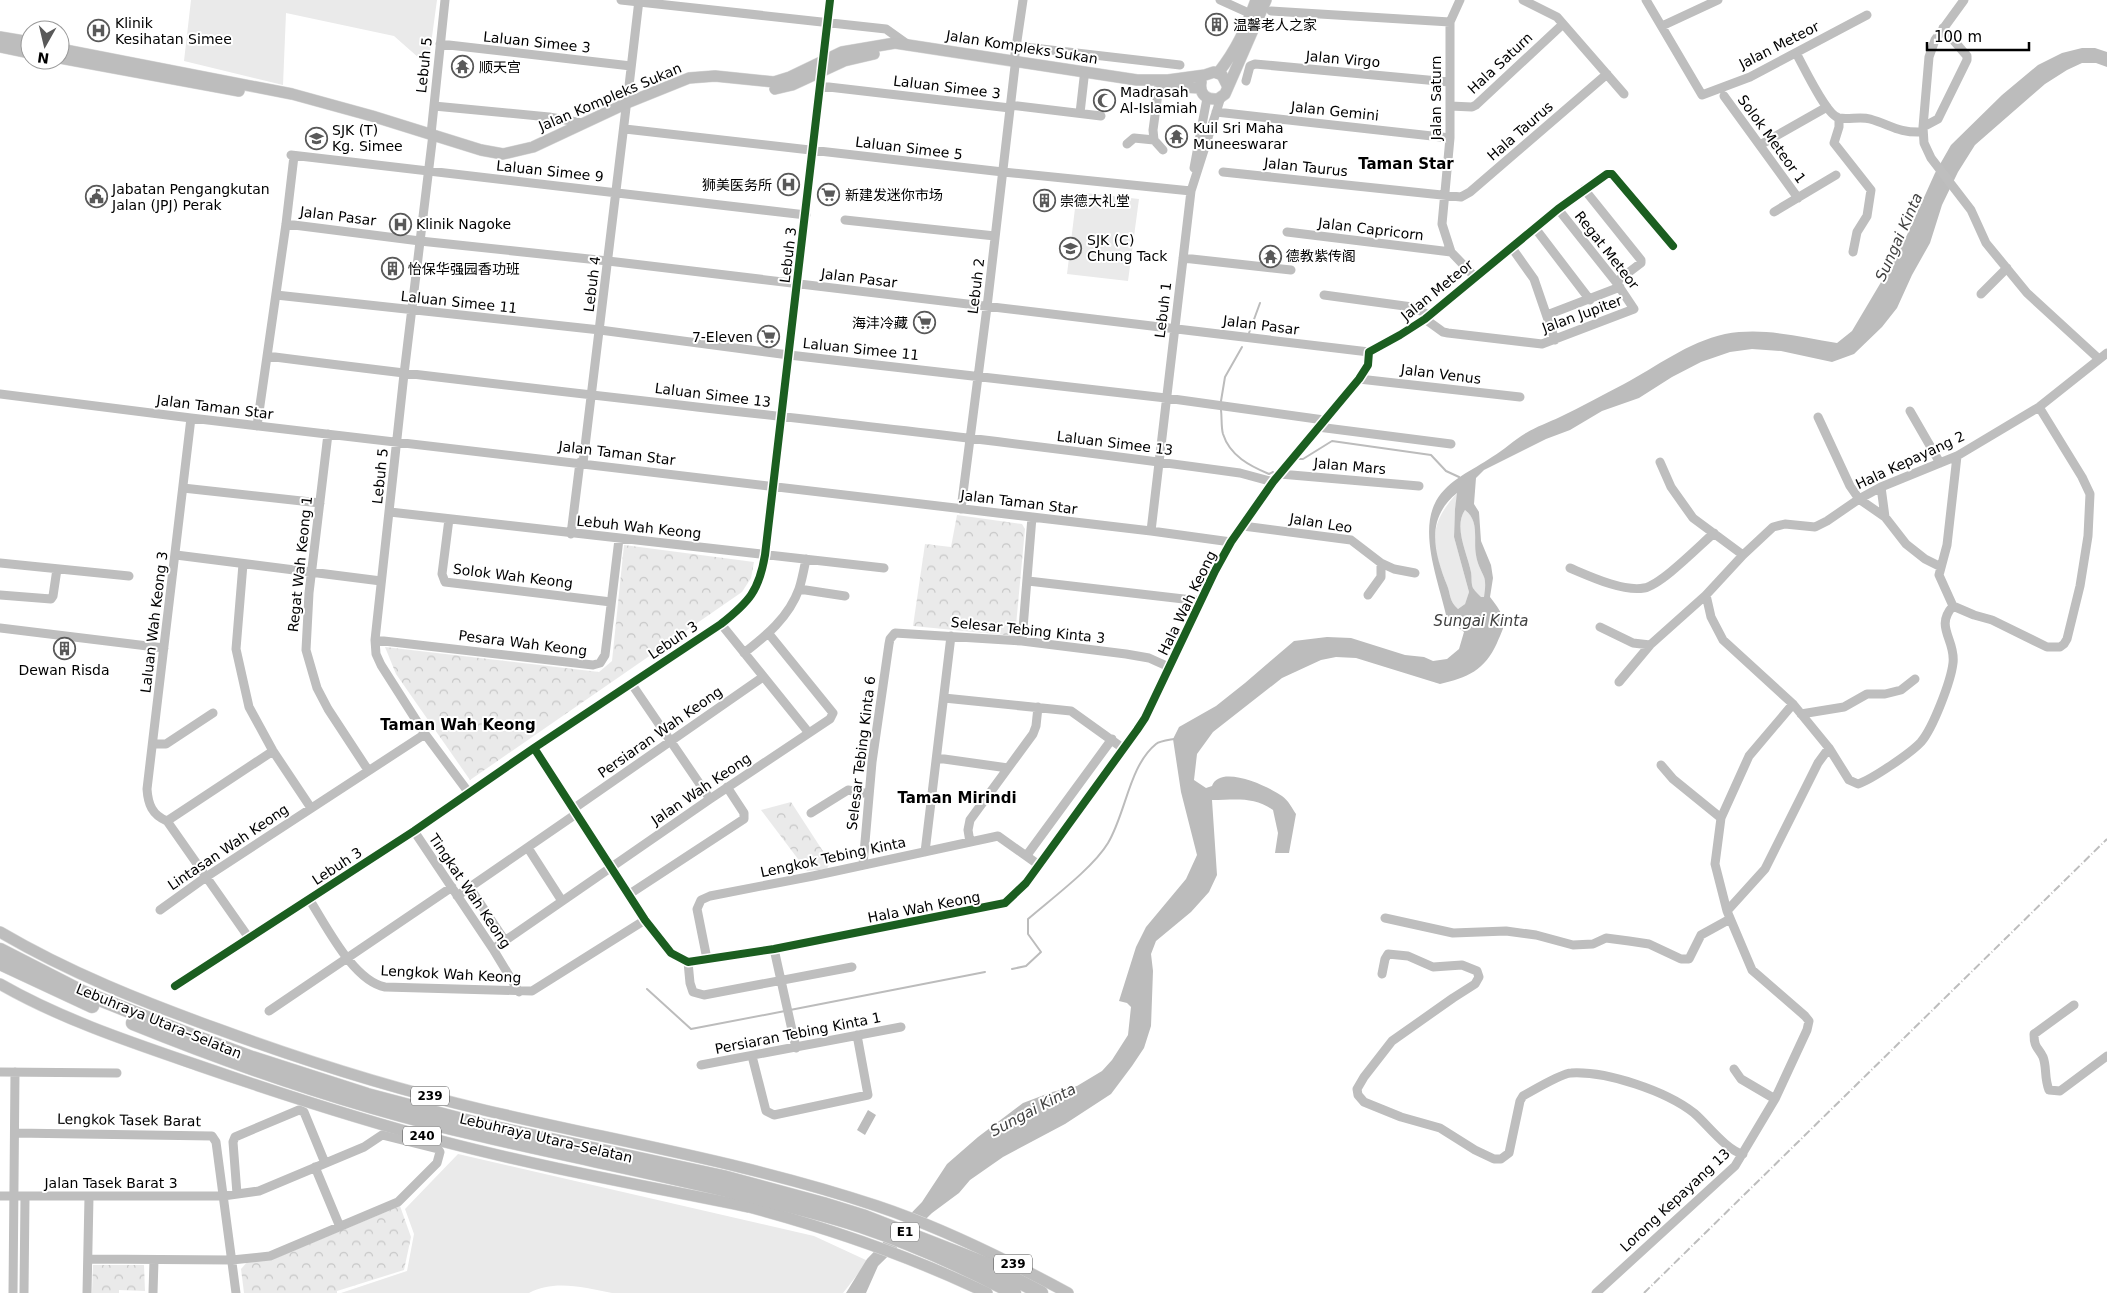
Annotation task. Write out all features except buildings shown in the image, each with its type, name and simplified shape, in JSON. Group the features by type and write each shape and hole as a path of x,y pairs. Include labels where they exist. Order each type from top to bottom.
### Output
{"highway":[{"name":"Lebuhraya Utara–Selatan","path":"0,950 82,992 182,1032 252,1058 367,1095 481,1125 723,1177 824,1204 862,1227"},
{"name":"Lebuhraya Utara–Selatan","path":"0,963 76,999 175,1040 247,1067 376,1108 476,1134 694,1181 862,1227 965,1267 1014,1293"},
{"name":"Lebuhraya Utara–Selatan","path":"937,1257 988,1265 1041,1293"}],"main road":[{"path":"1228,87 1225,78 1218,73 1234,53 1256,0"},
{"path":"1205,76 1202,79 1200,88 1207,98 1214,100 1222,97 1249,42 1266,0"},
{"path":"0,37 20,40"},
{"name":"Jalan Kompleks Sukan","path":"70,51 292,94 481,150 503,154 526,150 582,123 684,83 719,80 774,89 792,85 842,52 886,44 907,44 1084,78 1159,86 1200,88"},
{"path":"0,47 20,51"},
{"name":"Jalan Kompleks Sukan","path":"822,66 901,49 1137,80 1162,80 1218,73"},
{"name":"Jalan Kompleks Sukan","path":"70,59 291,100 432,136 486,155 503,158 518,156 547,145 626,105"},
{"path":"124,60 137,66 164,72 167,78"},
{"path":"0,923 76,971"},
{"name":"239","path":"0,932 76,971 166,1010 341,1072 482,1110 778,1176 878,1206 957,1237 1068,1293"},
{"name":"240","path":"0,984 50,1009 144,1046 339,1112 436,1140 749,1207 862,1227 937,1257 987,1293"}],"street":[{"name":"Lebuh 5","path":"446,0 375,640 376,654 381,665 425,734 469,793"},
{"path":"621,0 886,29 907,44"},
{"name":"Lebuh 3","path":"175,986 414,831 534,748 721,624 748,601 761,579 765,555 830,0"},
{"name":"Lebuh 2","path":"961,509 1023,0"},
{"path":"1220,0 1251,14"},
{"name":"Jalan Saturn","path":"1460,0 1450,22 1450,138 1442,224 1451,252 1474,276"},
{"path":"1523,0 1557,17 1624,94"},
{"path":"1646,0 1662,26 1718,0"},
{"path":"1964,0 1935,40 1929,57 1922,129 1924,143 1932,158 1964,199 1986,243 2006,268 2028,293 2099,359"},
{"name":"Lebuh 4","path":"571,534 592,394 639,1"},
{"path":"1271,11 1450,22"},
{"name":"Jalan Meteor","path":"1662,26 1702,95 1750,77 1867,14"},
{"name":"Hala Saturn","path":"1450,106 1470,107 1476,105 1563,24"},
{"path":"1796,53 1834,115 1839,118 1869,119 1897,130 1922,129 1938,119 1967,60 1967,56 1944,28"},
{"name":"Laluan Simee 3","path":"440,44 632,66"},
{"path":"1016,46 1180,65"},
{"name":"Jalan Virgo","path":"1246,81 1250,66 1255,64 1449,82"},
{"name":"Hala Taurus","path":"1445,196 1461,196 1470,192 1607,74"},
{"path":"1080,113 1084,78"},
{"name":"Laluan Simee 3","path":"820,86 1101,116"},
{"path":"1154,140 1159,86"},
{"name":"Solok Meteor 1","path":"1724,96 1798,198"},
{"name":"Lebuh 1","path":"1151,530 1191,191 1222,97"},
{"path":"1191,191 1195,158 1207,98"},
{"path":"434,106 549,117 582,123"},
{"path":"1760,145 1827,106"},
{"name":"Jalan Gemini","path":"1216,112 1450,138"},
{"path":"1839,118 1839,127 1834,143 1871,190 1867,216 1857,232 1853,252"},
{"name":"Laluan Simee 5","path":"625,129 1003,172 1191,191"},
{"path":"1127,144 1134,138 1154,140 1163,150"},
{"name":"Laluan Simee 9","path":"286,224 293,156 806,215"},
{"name":"Jalan Taurus","path":"1223,172 1445,196"},
{"name":"Jalan Meteor","path":"1369,352 1427,317 1474,276 1512,248 1558,209 1607,174 1612,174 1673,246"},
{"path":"1774,212 1836,175"},
{"path":"1547,315 1590,300 1618,284 1641,263 1641,260 1584,189"},
{"name":"Regat Meteor","path":"1558,209 1618,284 1634,310"},
{"path":"845,220 995,236"},
{"path":"257,426 286,224"},
{"name":"Jalan Pasar","path":"286,224 420,241 608,260 1369,352"},
{"path":"1535,228 1590,300"},
{"name":"Jalan Capricorn","path":"1287,232 1451,252"},
{"path":"1512,248 1534,279 1555,340"},
{"path":"1183,258 1291,270"},
{"path":"1981,294 2006,268"},
{"name":"Laluan Simee 11","path":"276,294 412,311 600,330 789,355 1166,398 1451,444"},
{"name":"Jalan Jupiter","path":"1324,295 1412,307 1427,317 1443,332 1534,344 1555,340 1634,310"},
{"path":"1231,542 1273,482 1359,378 1368,365 1369,352"},
{"name":"Hala Kepayang 2","path":"1619,682 1650,645 1706,595 1742,554 1773,527 1785,524 1814,527 1828,521 1859,499 1881,487 1957,456 2039,407 2107,353"},
{"name":"Laluan Simee 13","path":"267,356 404,374 970,438 1159,462 1240,474 1273,482"},
{"name":"Jalan Venus","path":"1359,378 1520,397"},
{"name":"Jalan Taman Star","path":"0,394 257,426 774,485 1032,518 1151,530 1231,542"},
{"path":"1957,456 1947,545 1939,576 1953,606 1992,620 2047,647 2060,647 2067,638 2080,586 2088,536 2090,494 2082,477 2039,407"},
{"path":"1910,411 1940,463"},
{"path":"1818,417 1850,486 1859,499 1885,517 1906,544 1925,559 1941,567"},
{"name":"Laluan Wah Keong 3","path":"191,418 148,797 154,813 167,821 249,938"},
{"name":"Regat Wah Keong 1","path":"328,434 311,572 306,650 310,670 317,688 328,709 368,770"},
{"path":"1660,462 1671,486 1693,518 1742,554"},
{"name":"Jalan Mars","path":"1280,474 1418,486"},
{"path":"1881,487 1885,517"},
{"path":"183,488 320,503"},
{"name":"Lebuh Wah Keong","path":"390,512 884,568"},
{"path":"1022,642 1032,518"},
{"name":"Solok Wah Keong","path":"449,519 442,574 446,582 611,602"},
{"name":"Jalan Leo","path":"1243,526 1351,540 1381,563 1394,569 1415,573"},
{"path":"1570,568 1623,587 1645,588 1662,578 1714,533"},
{"name":"Pesara Wah Keong","path":"375,640 596,665 602,661 605,655 619,538"},
{"name":"Hala Wah Keong","path":"688,962 774,949 1005,903 1017,893 1039,865 1145,718 1200,601 1231,542"},
{"path":"176,556 381,582"},
{"path":"744,653 769,634 789,608 799,589 806,559"},
{"path":"0,563 129,576"},
{"path":"1368,595 1381,578 1381,563"},
{"path":"243,564 236,650 249,707 273,751 311,808"},
{"path":"0,595 51,599 57,569"},
{"path":"1028,581 1200,601"},
{"path":"799,589 845,596"},
{"path":"1706,595 1712,617 1723,640 1793,704 1828,748 1849,780 1858,784 1864,782 1921,742 1928,732 1944,693 1953,664 1953,651 1945,626 1948,611 1953,606"},
{"path":"721,624 809,733"},
{"path":"1600,627 1633,643 1650,645"},
{"path":"0,628 164,648"},
{"name":"Selesar Tebing Kinta 3","path":"889,644 892,635 900,632 951,636 1022,642 1149,658 1169,667"},
{"name":"Jalan Wah Keong","path":"493,949 710,798 830,720 833,713 769,634"},
{"path":"925,852 951,636"},
{"name":"Selesar Tebing Kinta 6","path":"863,865 869,794 889,644"},
{"name":"Persiaran Wah Keong","path":"458,896 528,848 671,742 763,677"},
{"path":"1801,714 1844,707 1867,694 1885,694 1901,690 1915,679"},
{"path":"631,683 710,798"},
{"path":"944,698 1072,711 1124,749"},
{"name":"Lorong Kepayang 13","path":"1596,1293 1735,1166 1775,1099 1807,1030 1808,1022 1805,1016 1752,970 1729,915 1714,864 1721,818 1749,756 1793,704"},
{"path":"970,842 968,830 970,820 1035,730 1038,707"},
{"path":"153,744 166,744 213,713"},
{"name":"Lintasan Wah Keong","path":"160,910 206,877 425,734"},
{"path":"1027,855 1112,739"},
{"path":"534,748 645,920 671,953 688,962 690,984 693,992 704,995 852,967"},
{"path":"1385,918 1453,932 1506,931 1536,935 1573,945 1593,944 1606,938 1629,941 1648,944 1682,959 1689,959 1701,935 1729,915 1765,869 1818,763 1828,748"},
{"path":"167,821 273,751"},
{"path":"936,758 1008,768"},
{"path":"1661,765 1673,779 1721,818"},
{"path":"628,895 744,819 744,813 727,787"},
{"path":"811,814 848,790 869,794"},
{"name":"Tingkat Wah Keong","path":"414,831 493,949 519,992"},
{"name":"Lengkok Tebing Kinta","path":"707,959 697,909 701,900 705,897 998,836 1039,865"},
{"path":"528,848 562,901"},
{"path":"269,1011 452,887"},
{"name":"Tingkat Wah Keong","path":"470,888 505,941"},
{"name":"Lengkok Wah Keong","path":"309,899 348,958 368,980 376,986 385,987 519,992 535,990 645,920"},
{"path":"774,949 796,1048"},
{"path":"1382,974 1388,954 1408,956 1433,967 1467,966 1477,971 1479,977 1475,984 1442,1005 1387,1047 1359,1085 1358,1096 1364,1102 1405,1119 1440,1128 1480,1152 1498,1160 1504,1158 1509,1153 1520,1101 1523,1096 1565,1074 1596,1075 1643,1087 1669,1097 1693,1112 1733,1151 1743,1154"},
{"path":"2074,1005 2034,1034 2034,1043 2042,1055 2045,1080 2049,1090 2060,1091 2107,1056"},
{"name":"Persiaran Tebing Kinta 1","path":"701,1065 901,1027"},
{"path":"752,1056 766,1111 774,1115 868,1095 857,1036"},
{"path":"1734,1069 1741,1079 1775,1099"},
{"path":"0,1072 117,1072"},
{"path":"13,1293 15,1072"},
{"path":"237,1194 233,1142 235,1138 299,1110 304,1112 324,1163"},
{"name":"Lengkok Tasek Barat","path":"15,1133 209,1135 216,1142 236,1293"},
{"name":"Jalan Tasek Barat 3","path":"0,1196 223,1196 259,1190 364,1147 378,1136 404,1140 438,1149 440,1154 438,1161 398,1202 340,1227"},
{"path":"88,1259 232,1260 270,1256 340,1227 315,1167"},
{"path":"24,1293 25,1197"},
{"path":"87,1293 89,1197"},
{"path":"153,1293 154,1260"}],"green space":[{"path":"191,0 437,0 428,66 394,36 286,13 283,85 184,61"},
{"path":"1077,192 1139,199 1128,281 1067,274"},
{"path":"1458,492 1454,537 1469,592 1465,604 1458,609 1452,601 1442,571 1435,547 1435,536 1441,515"},
{"path":"1465,510 1473,519 1478,564 1485,579 1485,597 1481,598 1472,586 1471,572 1462,541 1460,524"},
{"path":"957,515 1022,524 1025,529 1015,636 913,626 925,544 951,547"},
{"path":"624,545 754,562 751,578 742,592 470,780 396,674 385,647 599,672 612,661"},
{"path":"791,802 830,862 827,869 807,871 761,810"},
{"path":"458,1154 814,1236 868,1261 843,1293 612,1293 581,1287 549,1286 529,1293 341,1293 407,1271 414,1234 405,1209"},
{"path":"400,1206 411,1237 404,1270 337,1291 337,1293 244,1293 241,1269 248,1261 271,1260"},
{"path":"93,1265 144,1265 145,1291 119,1290 119,1293 92,1293"}],"water":[{"name":"Sungai Kinta","path":"2082,48 2095,48 2107,52 2107,67 2096,63 2082,63 2067,70 2045,84 1975,145 1958,172 1942,205 1930,243 1912,275 1897,308 1882,327 1854,354 1832,362 1781,351 1752,349 1730,352 1701,362 1672,377 1639,398 1602,411 1570,430 1546,439 1484,470 1476,478 1474,504 1479,512 1481,541 1491,565 1493,578 1490,597 1497,606 1504,621 1497,643 1481,666 1467,676 1440,684 1356,658 1336,657 1321,660 1282,678 1213,732 1197,754 1194,780 1206,788 1224,777 1245,779 1282,796 1296,814 1289,853 1275,853 1278,833 1273,810 1251,801 1236,799 1212,800 1217,875 1209,892 1191,912 1156,941 1151,954 1153,971 1151,1026 1144,1048 1132,1066 1111,1094 1065,1124 1003,1157 970,1180 959,1193 932,1213 878,1266 866,1293 846,1293 867,1259 922,1202 947,1164 978,1137 1023,1103 1052,1092 1077,1086 1102,1071 1112,1060 1128,1035 1131,1007 1127,1003 1119,1001 1136,947 1146,927 1186,879 1197,855 1181,792 1173,739 1179,727 1216,706 1294,641 1327,637 1351,638 1405,655 1424,657 1433,661 1447,659 1459,649 1464,632 1447,619 1432,560 1429,529 1431,514 1436,501 1447,487 1530,431 1624,384 1685,349 1711,338 1739,332 1768,332 1837,343 1852,331 1890,267 1907,235 1935,173 1951,145 2002,95 2038,65 2062,53","holes":["1457,493 1454,537 1469,592 1465,604 1458,609 1452,601 1442,573 1435,536 1440,514","1465,510 1473,520 1475,549 1485,581 1484,597 1481,597 1473,588 1471,572 1462,541 1460,524"]},
{"path":"868,1110 876,1115 865,1135 857,1130"}],"waterway":[{"path":"1249,333 1260,303"},
{"path":"1221,401 1225,377 1242,347"},
{"path":"1221,410 1223,434 1230,448 1255,467 1269,474 1273,472"},
{"path":"1296,459 1303,459 1332,441 1431,455 1446,471 1459,477"},
{"path":"1012,969 1026,966 1041,952 1028,934 1028,919 1082,873 1101,853 1114,831 1134,777 1147,753 1156,744 1174,739"},
{"path":"790,1010 985,972"},
{"path":"647,989 691,1029 785,1011"}],"railway":[{"path":"1644,1293 2107,839"}],"cycle path":[{"path":"175,986 414,831 534,748 721,624 739,609 751,595 760,578 765,555 830,0"},
{"path":"534,748 645,920 671,953 688,962 774,949 1005,903 1026,883 1145,718 1215,571 1231,542 1273,482 1359,379 1368,365 1369,352 1425,319 1558,209 1607,174 1612,174 1673,246"}],"place":[{"name":"温馨老人之家","path":"1217,25"},
{"name":"Klinik Kesihatan Simee","path":"99,31"},
{"name":"顺天宫","path":"463,67"},
{"name":"Madrasah Al-Islamiah","path":"1104,100"},
{"name":"Kuil Sri Maha Muneeswarar","path":"1177,136"},
{"name":"SJK (T) Kg. Simee","path":"316,138"},
{"name":"狮美医务所","path":"788,185"},
{"name":"新建发迷你市场","path":"829,195"},
{"name":"Jabatan Pengangkutan Jalan (JPJ) Perak","path":"96,197"},
{"name":"崇德大礼堂","path":"1044,201"},
{"name":"Klinik Nagoke","path":"400,224"},
{"name":"SJK (C) Chung Tack","path":"1071,248"},
{"name":"德教紫传阁","path":"1270,256"},
{"name":"怡保华强园香功班","path":"392,269"},
{"name":"海沣冷藏","path":"924,323"},
{"name":"7-Eleven","path":"769,337"},
{"name":"Dewan Risda","path":"64,648"}],"district":[{"name":"Taman Star","path":"1406,164"},
{"name":"Taman Wah Keong","path":"458,725"},
{"name":"Taman Mirindi","path":"957,798"}]}
